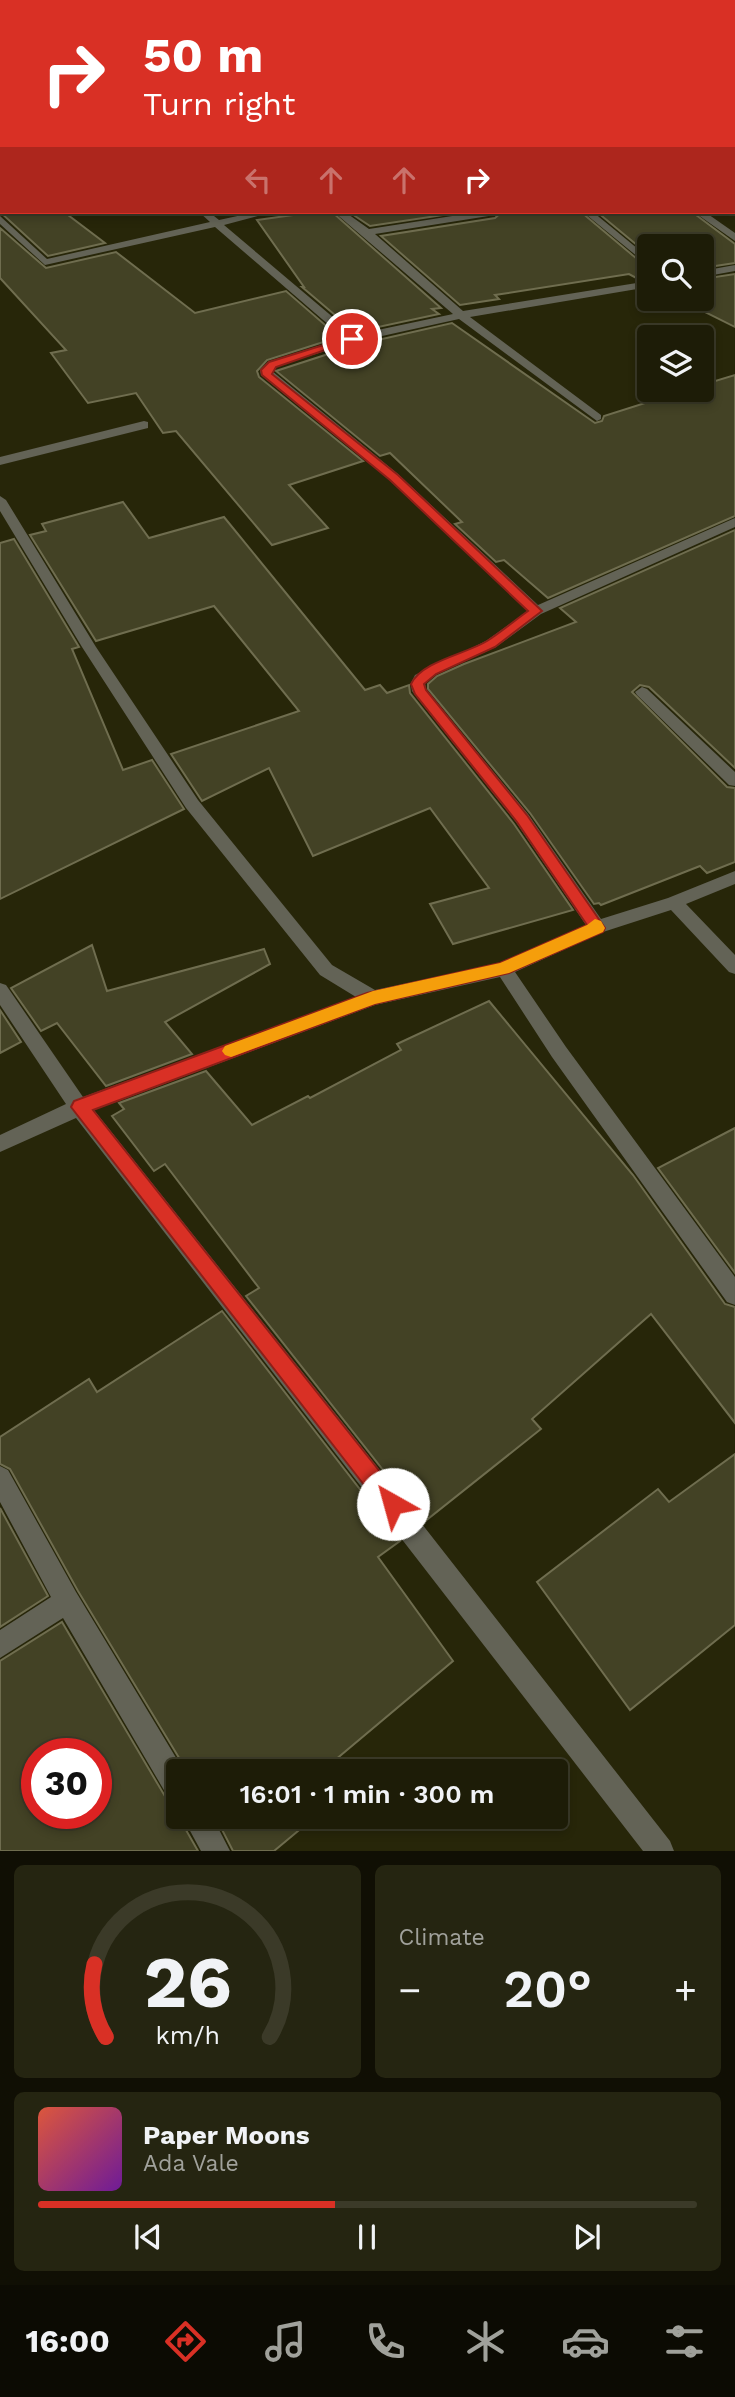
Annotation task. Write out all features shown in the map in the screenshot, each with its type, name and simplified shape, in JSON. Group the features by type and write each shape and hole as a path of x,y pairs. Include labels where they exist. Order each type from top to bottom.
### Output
{"street":[{"path":"206,214 352,339"},
{"path":"0,219 45,262 258,214"},
{"path":"342,214 367,232 461,315 597,417"},
{"path":"367,232 482,214"},
{"path":"590,214 637,253"},
{"path":"702,214 735,238"},
{"path":"714,272 735,268"},
{"path":"536,611 394,477 267,375 266,370 272,364 352,339 461,315 637,286"},
{"path":"0,461 144,425"},
{"path":"0,500 89,647 192,804 326,970 373,998"},
{"path":"597,928 522,818 419,691 420,678 491,644 536,611 735,522"},
{"path":"642,692 735,781"},
{"path":"0,1144 80,1107 373,998 504,969 597,928 674,902 735,877"},
{"path":"674,902 735,967"},
{"path":"504,969 559,1052 735,1295"},
{"path":"0,990 59,1081 342,1440 660,1851"},
{"path":"0,1478 67,1601 166,1767"},
{"path":"0,1645 67,1601"},
{"path":"203,1829 216,1851"}],"building":[{"path":"2,214 67,214 105,243 48,256"},
{"path":"300,214 334,214 441,308 432,309 439,314 355,332 302,287 257,220"},
{"path":"352,214 450,214 370,226"},
{"path":"500,214 583,214 637,259 637,278 629,274 495,295 499,299 460,305 381,236 495,218"},
{"path":"599,214 695,214 735,244 735,263 714,266 714,234 637,234 637,245"},
{"path":"0,228 46,268 116,252 195,313 286,291 339,337 267,360 257,371 259,377 363,461 289,485 328,528 272,545 176,431 163,433 136,393 88,403 51,353 66,350 0,278"},
{"path":"735,274 735,327 703,311 714,311 714,277"},
{"path":"452,323 595,423 602,421 604,416 648,402 714,402 714,381 735,375 735,516 548,598 504,560 496,562 455,524 462,522 390,453 380,456 276,371 356,345"},
{"path":"123,502 149,538 224,517 365,690 380,685 387,693 409,685 410,693 514,824 573,910 453,944 430,904 489,888 430,808 313,856 269,768 202,801 171,754 299,711 214,606 96,641 30,535 46,531 42,524"},
{"path":"735,530 735,768 649,687 640,685 632,692 727,787 735,788 735,862 707,873 700,866 601,905 594,904 530,813 428,689 428,684 437,676 464,664 576,622 560,608"},
{"path":"14,539 79,647 72,649 123,770 152,760 184,809 0,899 0,543"},
{"path":"92,945 107,991 264,949 270,964 165,1022 192,1054 106,1086 57,1023 41,1031 11,988"},
{"path":"489,1001 633,1175 725,1304 735,1307 735,1423 651,1314 532,1419 541,1429 424,1522 246,1296 259,1288 165,1164 154,1171 112,1116 124,1109 119,1103 206,1071 252,1125 401,1050 397,1044"},
{"path":"0,1010 21,1042 0,1053"},
{"path":"735,1128 735,1273 658,1168"},
{"path":"222,1311 400,1541 378,1557 453,1661 336,1759 180,1759 78,1591 10,1469 0,1464 0,1437 89,1379 97,1392"},
{"path":"735,1454 735,1625 630,1710 537,1582 658,1489 669,1502"},
{"path":"0,1508 48,1596 0,1627"},
{"path":"62,1622 166,1798 166,1829 185,1829 198,1851 0,1851 0,1661"},
{"path":"222,1829 300,1829 274,1851 233,1851"}],"slow traffic":[{"path":"231,1051 373,998 504,969 597,928 595,925"}],"route":[{"path":"352,339 272,364 266,370 267,375 394,477 536,611 491,644 420,678 419,691 522,818 597,928 504,969 373,998 80,1107 393,1504"}]}
